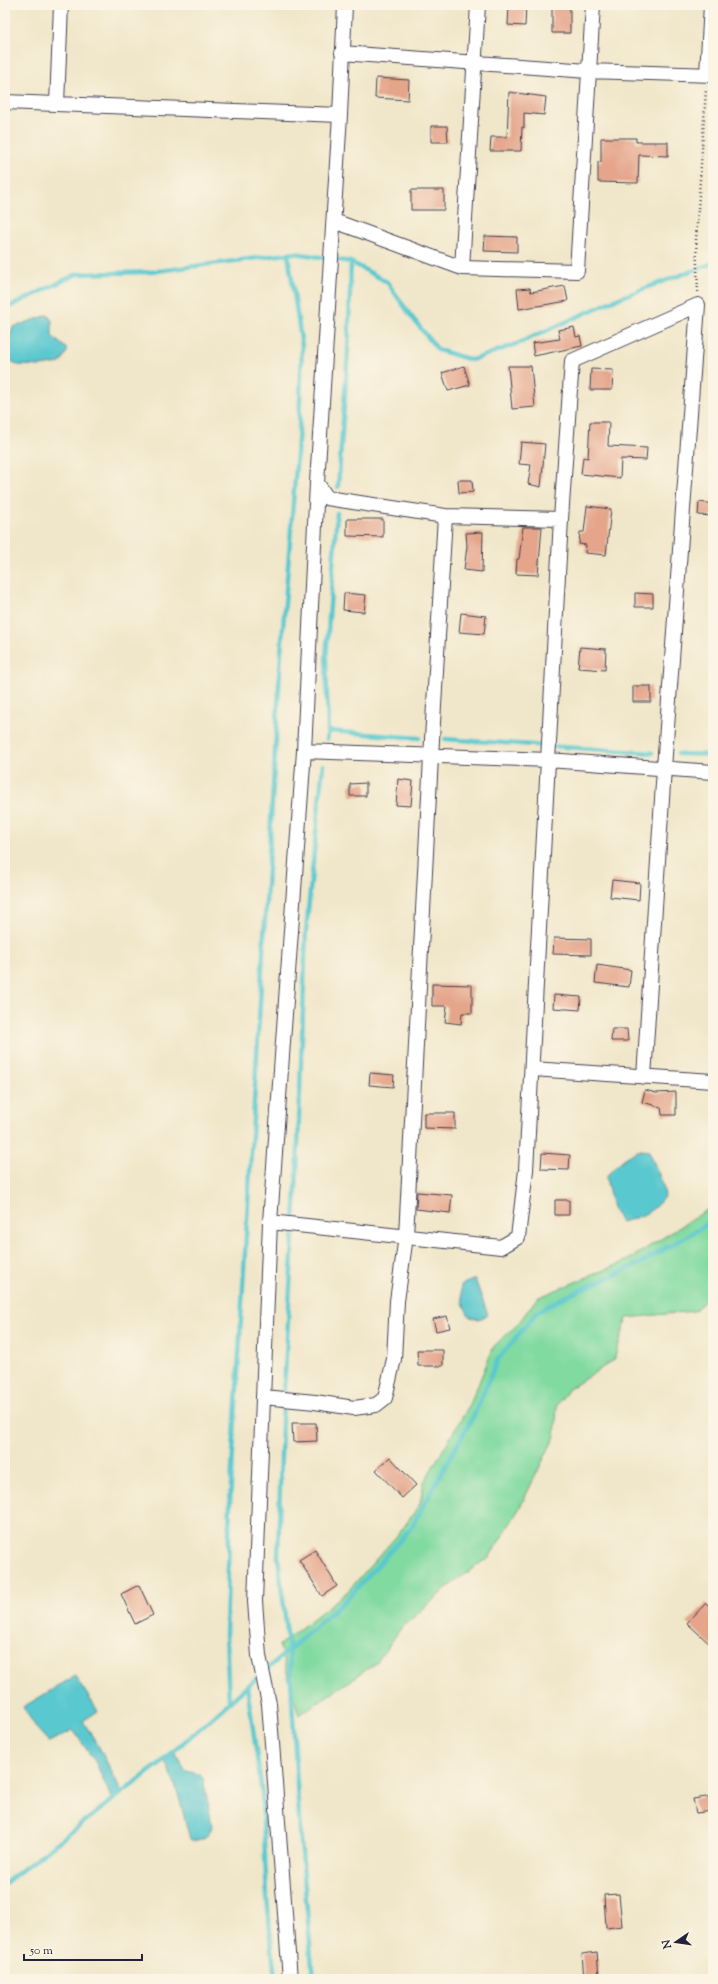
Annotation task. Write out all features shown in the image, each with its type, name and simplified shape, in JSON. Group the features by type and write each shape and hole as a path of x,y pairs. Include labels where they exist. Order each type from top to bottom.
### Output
{"street":[{"path":"57,104 61,5"},
{"path":"290,1979 269,1704 259,1656 256,1601 270,1222 304,751 317,483 334,221 345,5"},
{"path":"462,268 478,5"},
{"path":"334,221 462,268 576,271 593,5"},
{"path":"342,53 588,71 710,75 711,5"},
{"path":"5,102 340,115"},
{"path":"270,1222 500,1247 518,1237 526,1170 561,519 572,361 698,305 664,768 644,1077"},
{"path":"317,483 327,498 445,516 561,519"},
{"path":"263,1397 315,1402 354,1408 376,1405 385,1398 394,1359 397,1301 406,1236 445,516"},
{"path":"304,751 431,757 548,760 713,772"},
{"path":"532,1069 713,1081"}],"path":[{"path":"697,278 696,240 710,75"}],"green space":[{"path":"713,1206 713,1293 694,1311 627,1318 614,1360 569,1389 557,1405 555,1436 519,1509 490,1556 449,1586 402,1627 376,1663 299,1715 279,1645 348,1591 401,1531 420,1504 424,1482 470,1404 494,1346 517,1325 537,1298 628,1260"}],"water":[{"path":"48,315 52,321 52,336 68,350 60,363 41,366 18,365 6,358 5,345 13,327"},
{"path":"641,1150 649,1151 662,1182 665,1195 652,1210 635,1218 621,1222 613,1208 606,1178 621,1161 631,1154"},
{"path":"475,1279 488,1315 479,1319 470,1317 464,1306 461,1293 461,1285"},
{"path":"75,1676 98,1711 83,1721 99,1747 122,1792 112,1800 96,1763 73,1730 49,1742 37,1729 23,1707"},
{"path":"174,1751 186,1771 199,1774 203,1778 212,1825 208,1835 194,1841 190,1839 177,1790 164,1759"}],"building":[{"path":"509,5 526,5 525,26 508,25"},
{"path":"552,5 570,5 570,33 552,33"},
{"path":"376,78 409,80 408,100 375,98"},
{"path":"509,92 546,97 544,115 524,113 521,151 490,151 491,137 507,137"},
{"path":"431,126 447,126 448,142 431,142"},
{"path":"601,138 636,138 636,142 668,142 668,156 639,155 638,183 598,182 598,162 601,162"},
{"path":"411,190 444,190 444,210 411,210"},
{"path":"485,236 517,237 517,252 484,251"},
{"path":"565,286 568,301 519,309 517,289 530,288 531,292"},
{"path":"574,327 576,337 580,336 582,346 534,356 532,343 560,339 558,330"},
{"path":"464,366 470,385 448,391 442,373"},
{"path":"508,366 531,366 535,407 512,409"},
{"path":"591,369 613,370 612,390 590,390"},
{"path":"590,422 609,422 608,446 647,448 646,460 621,459 620,478 581,474 583,457 588,458"},
{"path":"521,442 545,444 541,487 528,484 531,465 519,464"},
{"path":"458,480 472,480 473,492 459,493"},
{"path":"699,502 713,504 713,516 698,515"},
{"path":"587,506 611,509 606,555 585,553 586,545 579,544 580,532 584,532"},
{"path":"347,519 383,519 383,537 347,536"},
{"path":"523,527 542,527 538,575 516,574 517,559 519,559"},
{"path":"483,532 482,572 464,570 467,546 466,533"},
{"path":"344,593 366,595 364,612 343,610"},
{"path":"635,593 653,594 653,607 635,607"},
{"path":"461,613 486,616 484,634 459,632"},
{"path":"580,647 606,649 605,670 578,668"},
{"path":"633,686 651,686 651,702 633,702"},
{"path":"398,779 413,781 411,806 396,805"},
{"path":"366,783 366,796 350,796 350,784"},
{"path":"612,880 640,883 639,900 610,897"},
{"path":"554,938 591,939 591,955 553,954"},
{"path":"597,965 631,970 629,987 595,983"},
{"path":"432,984 472,985 472,1013 462,1013 461,1024 445,1022 447,1006 432,1006"},
{"path":"554,995 581,997 580,1010 553,1008"},
{"path":"612,1029 627,1029 628,1041 611,1041"},
{"path":"370,1073 394,1075 393,1087 369,1085"},
{"path":"645,1090 656,1093 676,1092 676,1115 662,1115 661,1107 642,1102"},
{"path":"424,1113 455,1113 455,1129 424,1128"},
{"path":"542,1153 570,1155 569,1170 541,1169"},
{"path":"417,1192 452,1195 450,1213 416,1209"},
{"path":"555,1200 569,1200 569,1215 555,1215"},
{"path":"447,1316 450,1328 436,1331 433,1319"},
{"path":"417,1350 443,1350 443,1366 418,1366"},
{"path":"292,1423 316,1423 317,1441 293,1442"},
{"path":"390,1457 416,1485 402,1498 376,1470"},
{"path":"315,1550 337,1586 322,1596 299,1560"},
{"path":"139,1585 153,1615 135,1624 121,1594"},
{"path":"706,1603 713,1610 713,1647 687,1623"},
{"path":"713,1796 713,1811 696,1813 693,1799"},
{"path":"619,1894 622,1926 606,1928 604,1895"},
{"path":"597,1952 599,1977 584,1979 582,1954"}],"waterway":[{"path":"5,309 77,274 150,272 295,253 351,262 387,282 438,350 472,360 519,343 619,298 713,263"},
{"path":"229,1702 226,1634 230,1503 281,653 299,429 302,346 288,254"},
{"path":"338,487 348,352 351,262"},
{"path":"337,513 326,658 328,731 419,738"},
{"path":"327,739 328,731"},
{"path":"445,739 652,753"},
{"path":"678,754 713,755"},
{"path":"313,1979 299,1818 289,1650 278,1557 282,1421 297,1172 306,930 323,765"},
{"path":"5,1883 158,1765 350,1596 411,1528 474,1415 498,1359 537,1312 565,1297 639,1264 713,1221"},
{"path":"247,1686 262,1793 267,1898 275,1979"}]}
